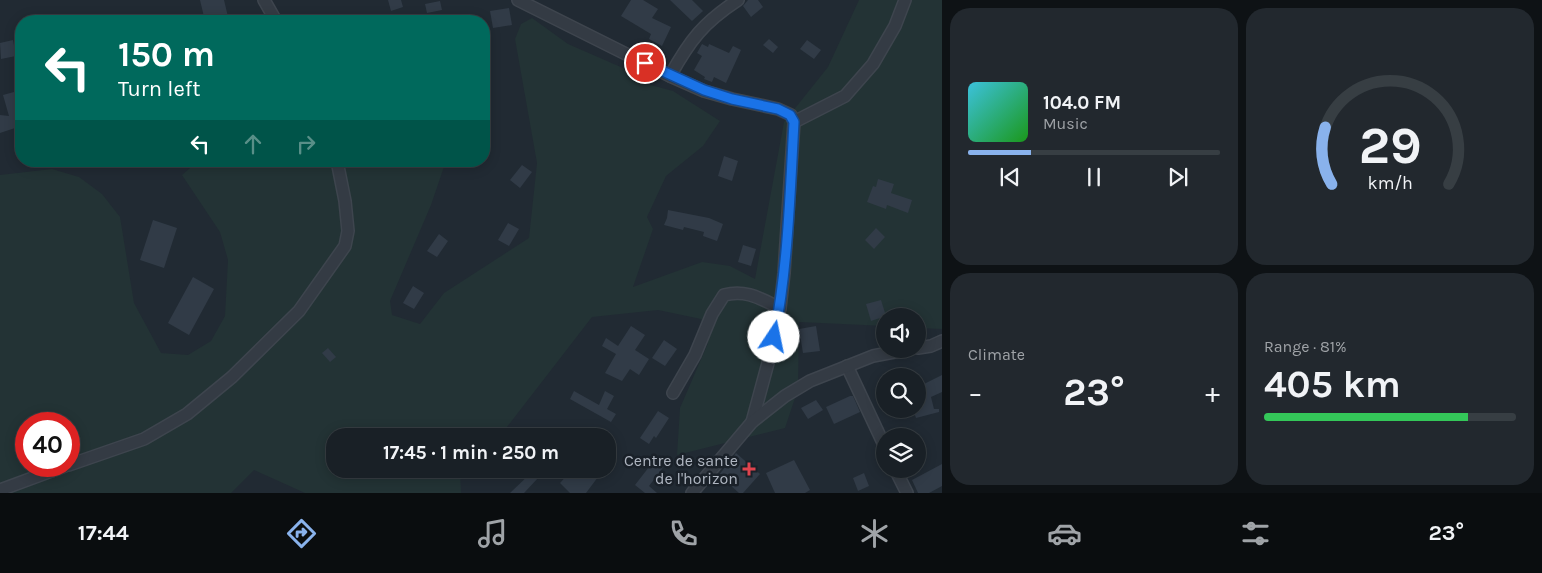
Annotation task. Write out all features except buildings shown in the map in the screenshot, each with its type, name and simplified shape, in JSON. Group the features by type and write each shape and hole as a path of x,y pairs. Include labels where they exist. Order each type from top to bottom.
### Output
{"street":[{"path":"264,0 273,15"},
{"path":"518,0 670,76 732,99 778,109 790,115 794,122 780,308 771,352 752,422"},
{"path":"670,76 683,52 699,30 738,0"},
{"path":"794,122 845,96 873,64 895,26 905,0"},
{"path":"80,461 144,439 187,414 232,377 299,311 345,246 348,231 345,201 338,167"},
{"path":"673,393 695,355 712,314 724,295 736,292 752,295 780,308"},
{"path":"926,347 942,341"},
{"path":"692,493 752,422 785,396 810,381 876,355"},
{"path":"847,366 876,428"},
{"path":"0,490 35,477"},
{"path":"900,478 907,493"}],"shaded area":[{"path":"859,0 942,0 942,329 926,328 926,308 876,308 876,326 799,322 798,389 785,428 677,455 680,408 708,343 701,319 658,310 592,317 506,428 326,428 326,478 460,478 461,493 305,493 254,470 231,493 0,493 0,175 52,169 79,177 102,194 120,217 134,303 161,353 188,355 211,341 225,316 228,260 220,232 182,175 191,167 444,167 431,205 390,301 392,315 420,324 444,293 529,238 537,163 515,39 521,24 532,18 568,44 623,68 647,84 673,91 720,121 703,146 666,176 647,217 653,229 633,287 702,262 730,266 755,279 784,122 828,67"}],"place":[{"name":"Centre de sante de l'horizon","path":"749,469"}],"route":[{"path":"645,63 704,90 732,99 778,109 790,115 794,122 784,273 774,337"}]}
